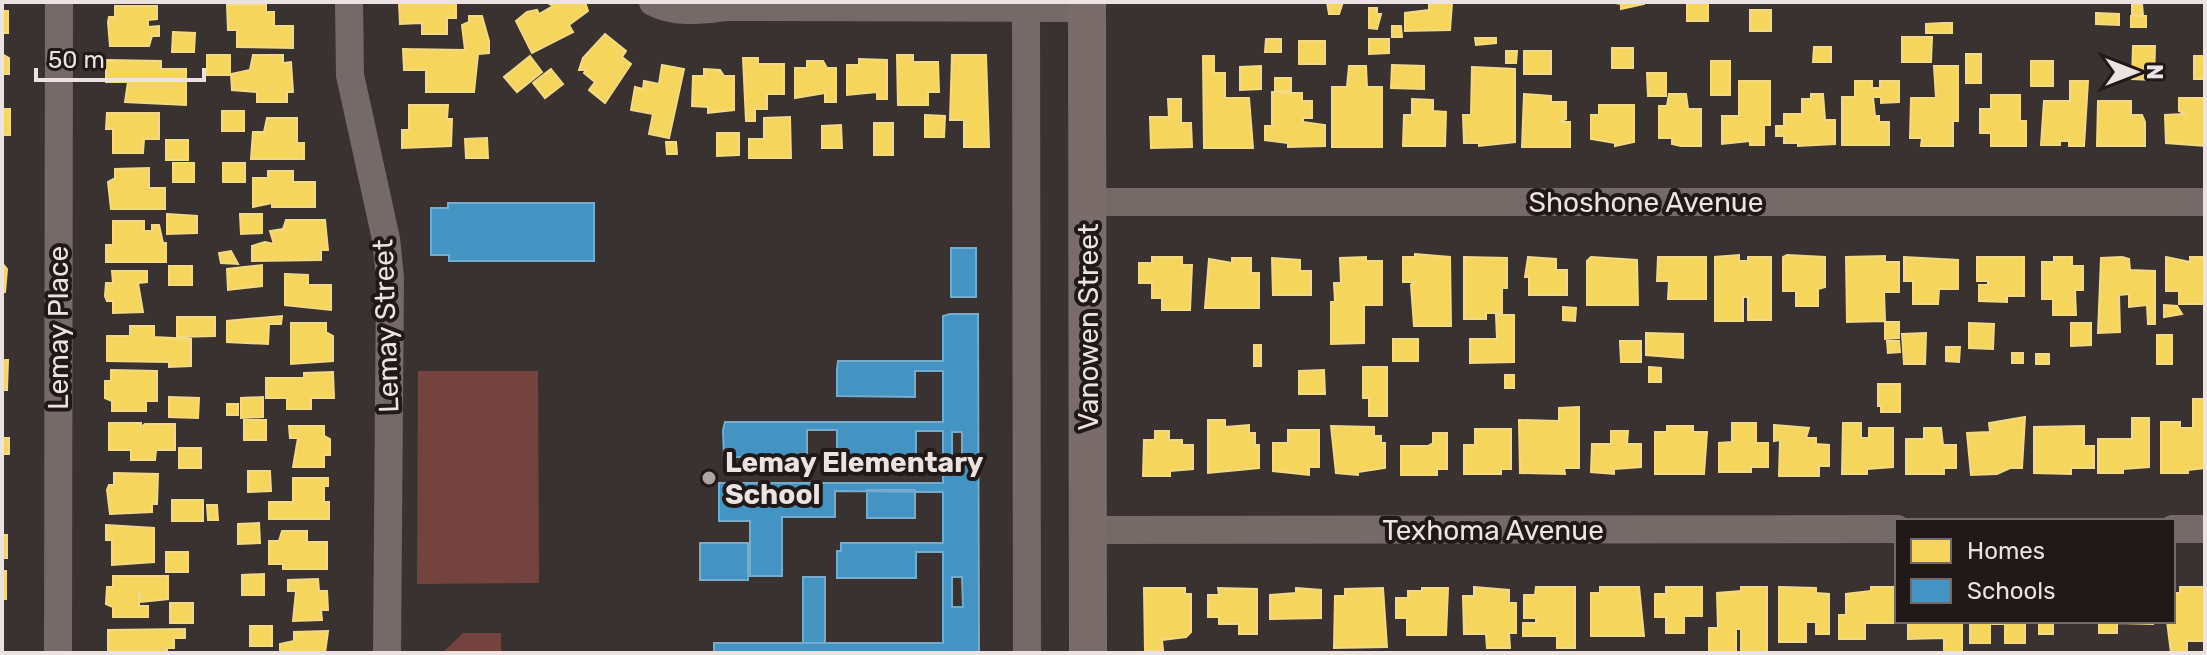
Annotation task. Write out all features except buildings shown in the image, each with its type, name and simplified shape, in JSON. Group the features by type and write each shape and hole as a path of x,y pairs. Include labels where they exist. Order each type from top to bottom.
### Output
{"main road":[{"name":"Vanowen Street","path":"1087,5 1088,653"}],"street":[{"name":"Lemay Place","path":"58,653 59,2"},
{"name":"Lemay Street","path":"349,2 350,75 386,239 390,278 387,653"},
{"path":"653,2 671,9 701,10 726,7 1026,8 1087,5"},
{"path":"1026,8 1027,653"},
{"name":"Shoshone Avenue","path":"1088,202 2205,202"},
{"name":"Texhoma Avenue","path":"1088,530 1895,529"},
{"path":"2175,529 2205,529"}],"shaded area":[{"path":"418,371 538,371 539,583 417,584"},
{"path":"463,633 501,633 501,653 442,653"}],"place":[{"name":"Lemay Elementary School","path":"709,478"}]}
